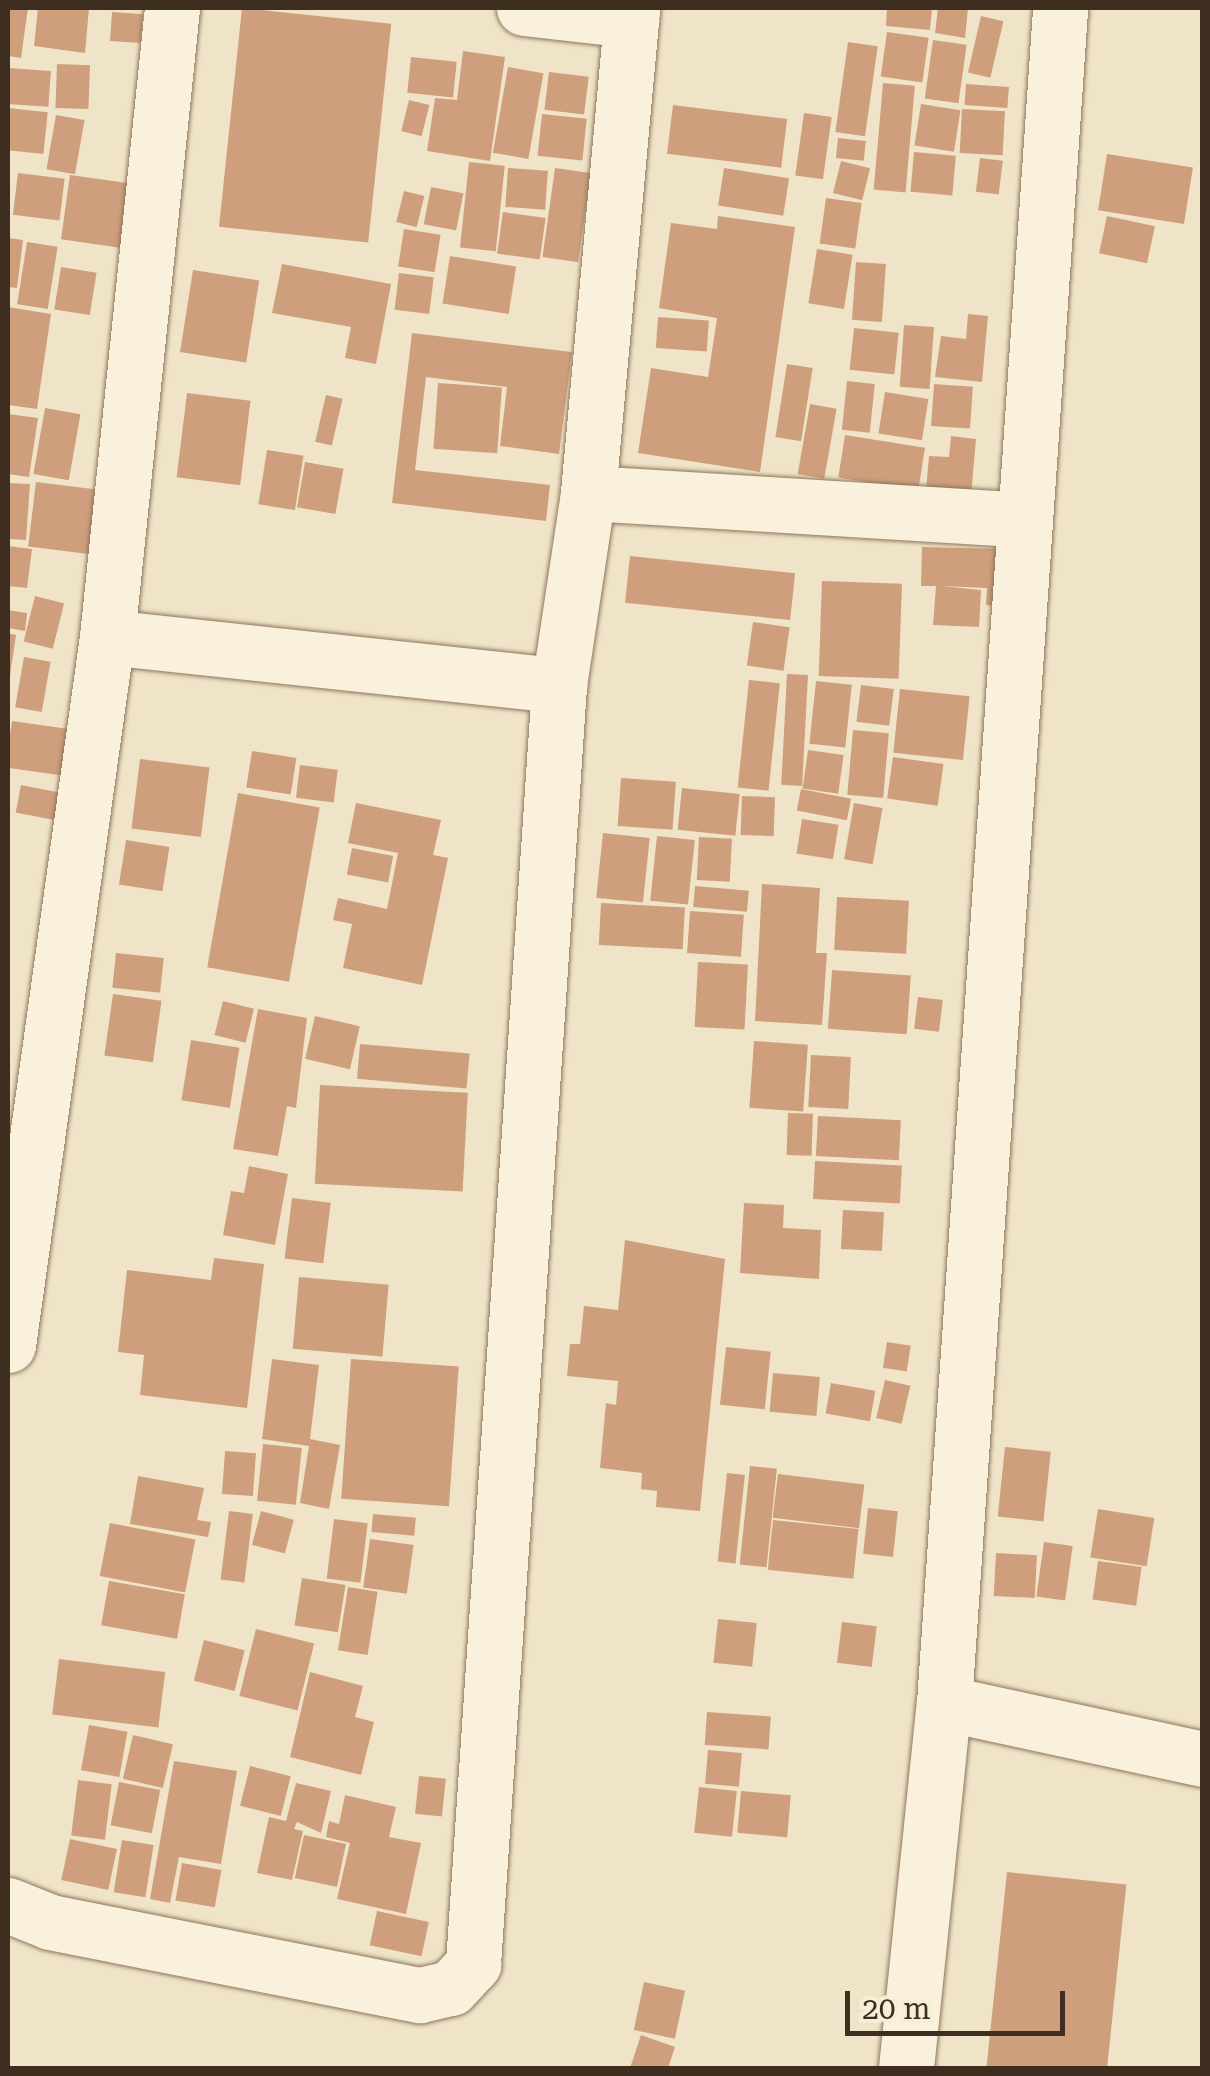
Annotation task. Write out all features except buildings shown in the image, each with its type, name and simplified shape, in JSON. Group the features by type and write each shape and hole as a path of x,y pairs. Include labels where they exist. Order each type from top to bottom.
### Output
{"street":[{"path":"8,1345 107,636 172,8"},
{"path":"8,1905 50,1922 420,1994 452,1988 474,1964 559,685 588,493 632,14 524,8"},
{"path":"906,2068 944,1703 1060,8"},
{"path":"588,493 1024,520"},
{"path":"107,636 559,685"},
{"path":"944,1703 1202,1758"}]}
